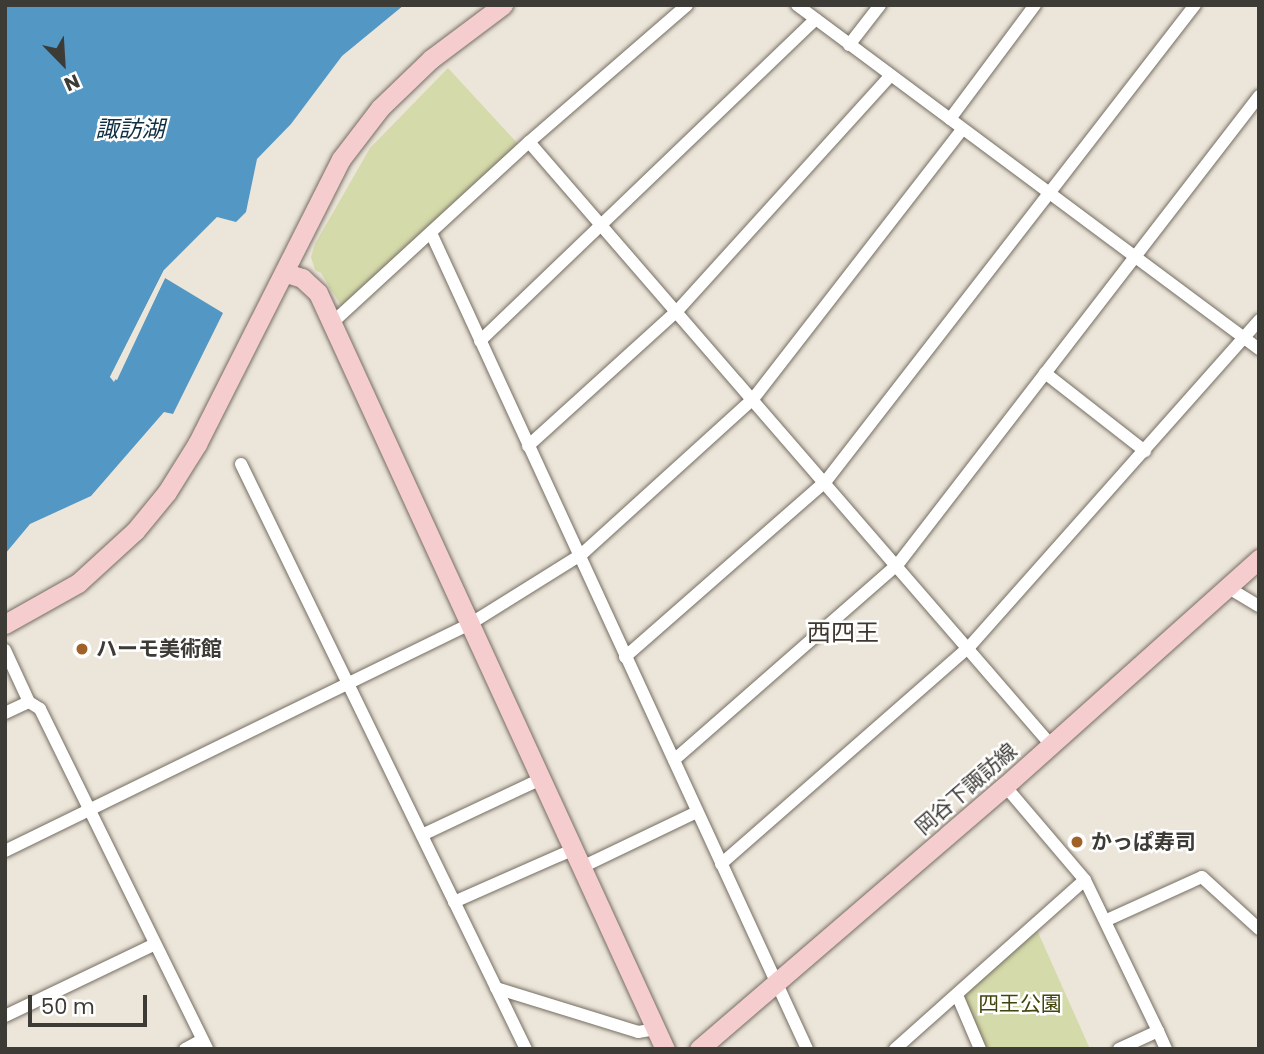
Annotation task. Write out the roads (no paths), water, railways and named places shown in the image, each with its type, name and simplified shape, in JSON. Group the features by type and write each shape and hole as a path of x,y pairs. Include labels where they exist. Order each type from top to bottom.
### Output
{"street":[{"path":"5,624 78,583 135,531 167,492 286,273 308,220 341,159 380,108 431,59 503,5"},
{"path":"332,323 529,142 687,5"},
{"path":"797,5 1259,349"},
{"path":"849,45 880,5"},
{"path":"950,119 1035,5"},
{"path":"625,657 827,481 1195,5"},
{"path":"480,341 816,19"},
{"path":"528,446 677,311 890,76"},
{"path":"674,760 898,564 1259,96"},
{"path":"5,851 470,624 582,554 753,399 962,130"},
{"path":"529,142 970,646 1051,745"},
{"path":"430,233 528,446 582,554 625,657 807,1049"},
{"path":"286,273 302,278 318,293 665,1049"},
{"path":"721,864 970,646 1259,320"},
{"path":"1045,373 1145,450"},
{"path":"241,464 526,1049"},
{"name":"岡谷下諏訪線","path":"699,1049 1005,786 1259,559"},
{"path":"1227,587 1259,607"},
{"path":"5,650 29,702 40,709 204,1044 185,1049"},
{"path":"5,713 29,702"},
{"path":"422,835 541,779"},
{"path":"1005,786 1086,880 1166,1049"},
{"path":"454,902 697,812"},
{"path":"1107,920 1202,877 1259,929"},
{"path":"895,1049 1086,880"},
{"path":"5,1016 155,944"},
{"path":"496,988 638,1032 656,1029"},
{"path":"957,995 980,1049"},
{"path":"1119,1049 1158,1031"}],"water":[{"name":"諏訪湖","path":"5,5 404,5 342,56 291,124 257,159 246,212 236,222 217,217 164,270 110,377 117,380 165,278 223,313 173,414 164,412 91,496 30,524 5,554"}],"place":[{"name":"ハーモ美術館","path":"82,649"},
{"name":"かっぱ寿司","path":"1077,842"}],"district":[{"name":"西四王","path":"843,633"}],"park label":[{"name":"四王公園","path":"1020,1004"}]}
